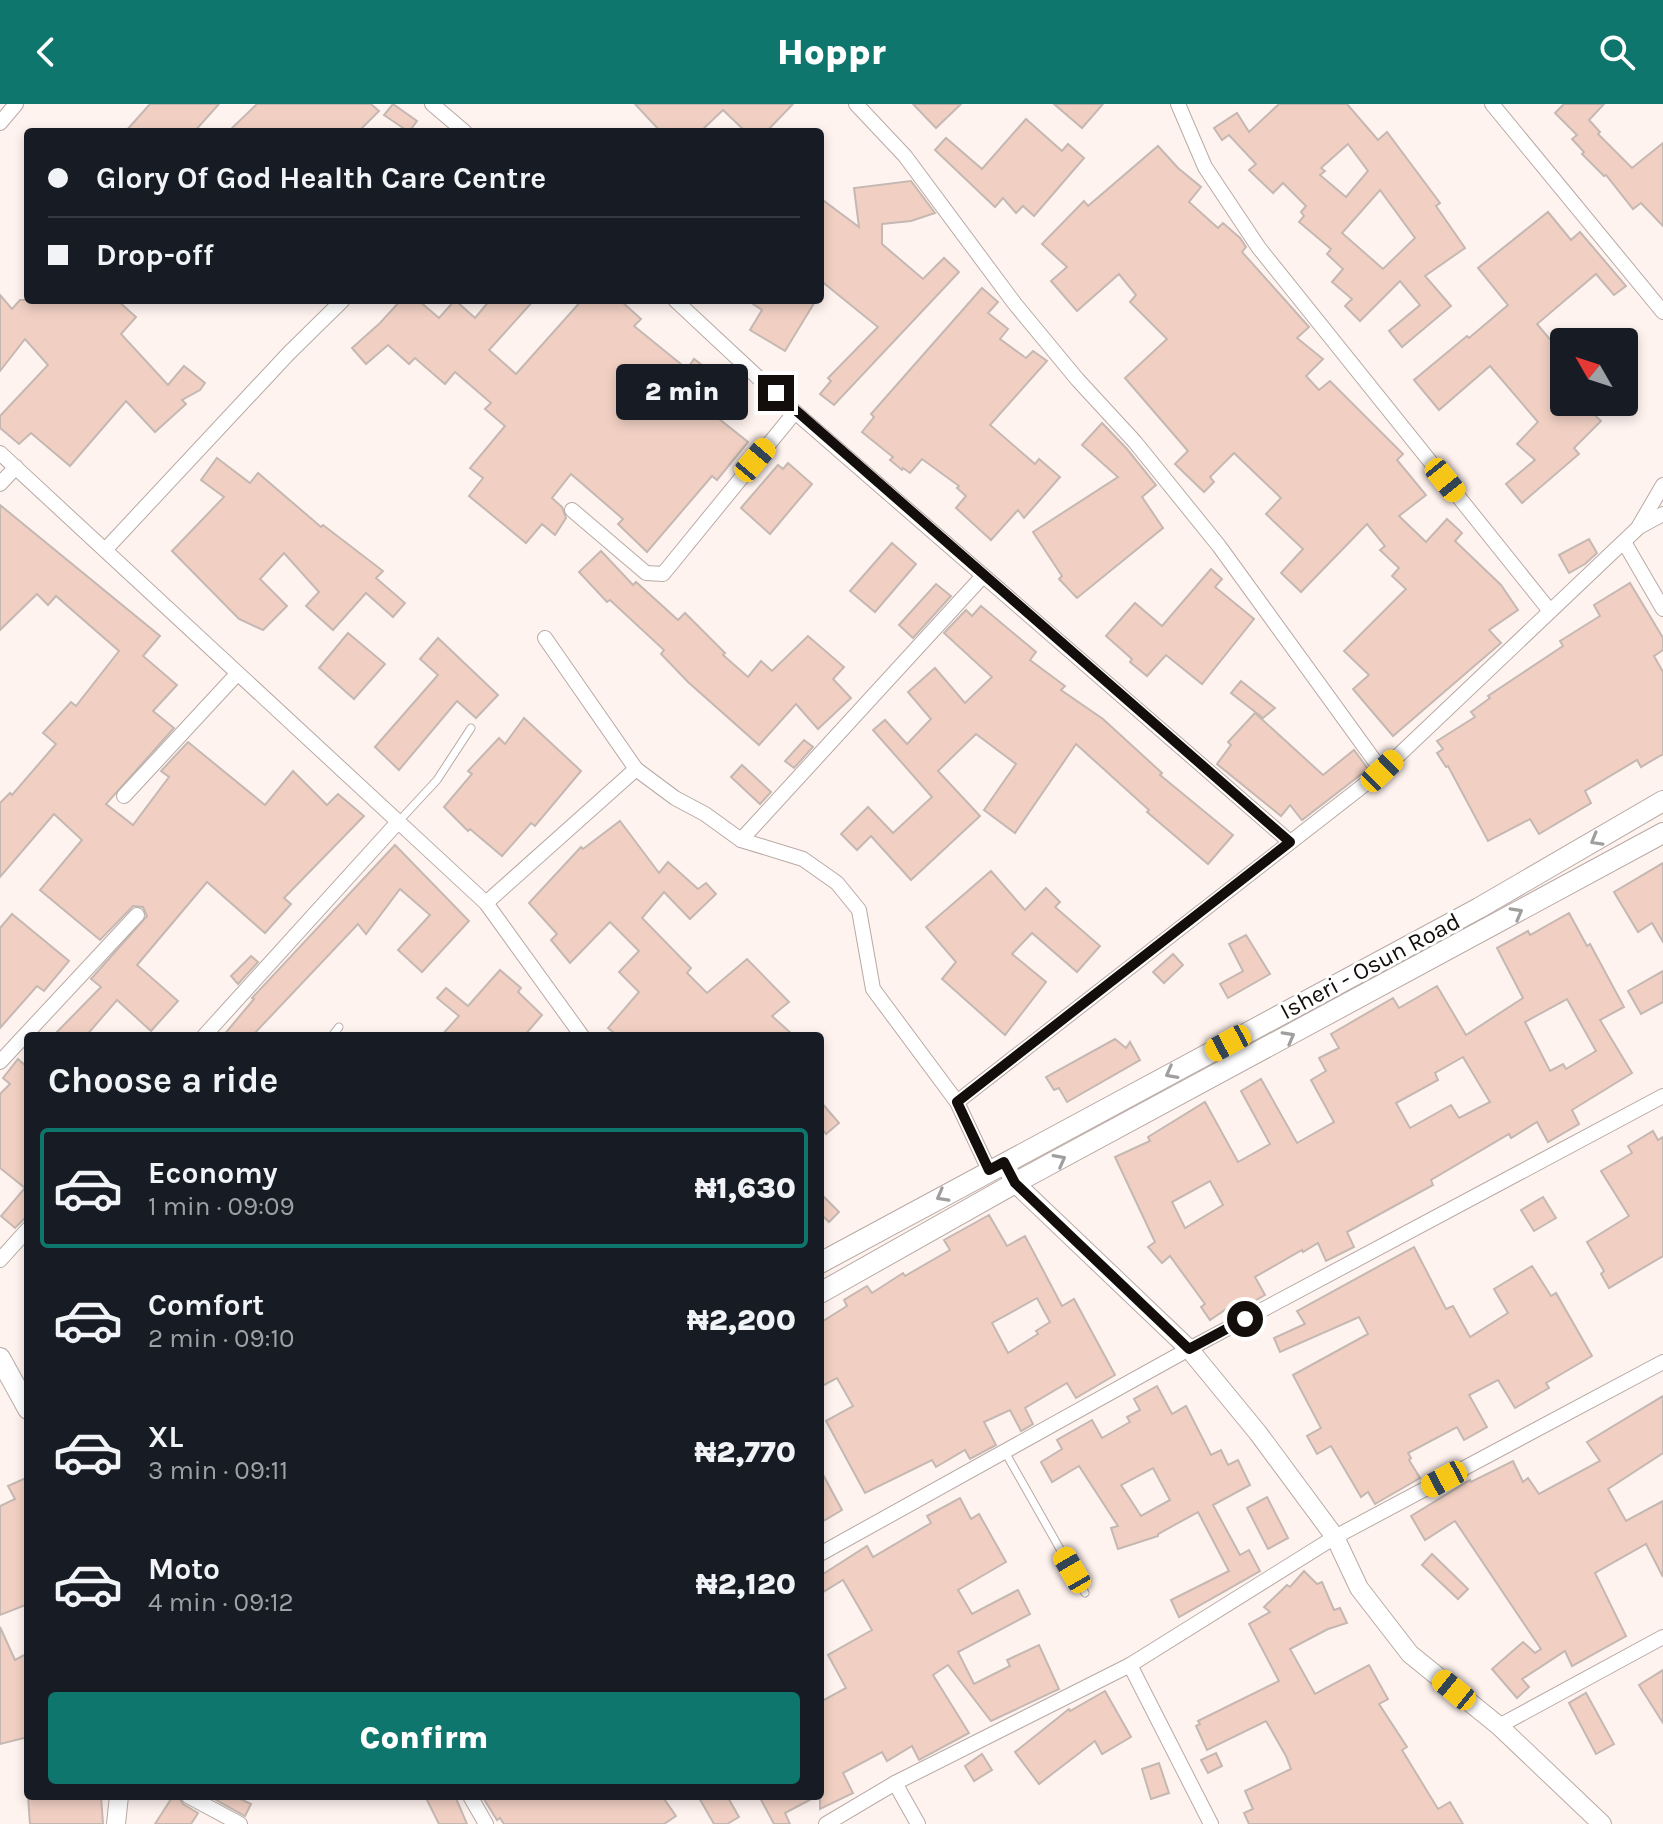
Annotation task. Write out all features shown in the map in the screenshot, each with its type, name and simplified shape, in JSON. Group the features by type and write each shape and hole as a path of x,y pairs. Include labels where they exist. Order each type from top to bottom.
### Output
{"main road":[{"name":"Isheri - Osun Road","path":"824,1261 1479,908 1663,801"},
{"path":"824,1291 1015,1183 1152,1112 1663,833"},
{"path":"0,1358 24,1394"}],"street":[{"path":"0,123 16,104"},
{"path":"432,104 460,128"},
{"path":"856,104 905,156 1015,304 1077,379 1135,442 1219,546 1382,771"},
{"path":"1178,104 1205,167 1259,248 1550,611"},
{"path":"1492,104 1663,312"},
{"path":"105,550 289,353 339,304"},
{"path":"679,304 795,412 1290,842"},
{"path":"572,510 646,573 663,574 795,412"},
{"path":"0,453 486,903 579,1032"},
{"path":"0,484 16,467"},
{"path":"957,1102 1382,771 1639,527 1663,485"},
{"path":"1639,527 1663,514"},
{"path":"1624,542 1663,609"},
{"path":"741,840 983,576"},
{"path":"545,638 636,769 741,840 803,859 837,883 859,910 873,989 957,1102 997,1166 1189,1349 1258,1433 1335,1537 1359,1588 1410,1654 1499,1726 1602,1824"},
{"path":"124,796 237,674"},
{"path":"486,903 636,769"},
{"path":"208,1032 398,822"},
{"path":"28,1032 137,915"},
{"path":"0,1062 24,1036"},
{"path":"824,1552 1189,1349 1663,1096"},
{"path":"0,1260 24,1233"},
{"path":"826,1824 895,1783 1130,1665 1335,1537 1663,1362"},
{"path":"1499,1726 1663,1637"},
{"path":"1130,1665 1211,1824"},
{"path":"895,1783 918,1824"},
{"path":"116,1824 119,1800"},
{"path":"195,1800 240,1824"},
{"path":"472,1800 486,1824"}],"lane":[{"path":"398,822 437,780 471,728"},
{"path":"335,1032 339,1027"},
{"path":"1005,1452 1085,1593"}],"building":[{"path":"150,104 219,104 198,128 129,128"},
{"path":"257,104 371,104 379,111 362,128 232,128"},
{"path":"393,104 417,121 412,128 403,128 384,115"},
{"path":"635,104 793,104 770,128 742,128 723,110 704,128 657,128"},
{"path":"913,104 961,104 936,128"},
{"path":"1054,104 1103,104 1082,128"},
{"path":"1279,104 1347,104 1378,140 1387,132 1440,203 1436,206 1465,248 1425,276 1451,306 1402,347 1389,331 1420,305 1400,281 1360,321 1345,306 1352,299 1332,282 1343,269 1327,254 1331,249 1299,222 1306,206 1283,183 1273,193 1249,170 1256,164 1229,135 1222,140 1214,128 1237,113 1249,132","holes":["1348,144 1368,171 1346,197 1320,175 1325,171 1321,168","1380,190 1415,238 1383,269 1342,233"]},
{"path":"1564,104 1604,104 1589,120 1600,132 1598,134 1632,168 1663,143 1663,226 1641,203 1633,209 1606,175 1582,154 1584,152 1572,139 1577,135 1555,113"},
{"path":"1026,119 1062,151 1068,144 1084,158 1034,216 1023,206 1016,213 1003,198 995,207 935,150 946,138 982,169"},
{"path":"1158,146 1201,187 1189,202 1218,228 1223,223 1240,238 1246,247 1242,252 1309,327 1297,338 1323,359 1306,376 1319,390 1330,381 1403,454 1397,460 1426,495 1399,516 1426,542 1447,519 1462,533 1455,541 1501,585 1518,610 1489,630 1501,643 1393,736 1353,689 1369,675 1344,651 1406,589 1392,576 1399,568 1380,550 1385,546 1367,524 1301,592 1281,573 1303,549 1266,514 1281,498 1234,453 1210,477 1214,482 1204,492 1175,464 1188,451 1125,378 1167,339 1130,302 1136,295 1119,274 1077,311 1051,281 1067,267 1042,244 1084,201 1088,206"},
{"path":"911,181 935,213 911,221 882,224 882,244 923,279 944,258 959,272 834,405 820,394 831,381 828,378 878,327 824,283 824,201 859,227 854,188"},
{"path":"1548,212 1571,240 1580,232 1626,286 1614,295 1596,274 1537,324 1550,339 1550,416 1596,416 1601,421 1574,448 1579,454 1522,503 1506,484 1535,460 1517,444 1538,422 1490,366 1439,410 1414,380 1508,305 1478,268"},
{"path":"982,288 998,302 988,313 1008,329 1000,339 1026,358 1033,351 1047,361 990,425 1035,464 1039,459 1060,477 1024,518 1018,510 991,540 956,508 966,496 957,488 959,486 922,459 910,473 902,470 890,460 893,457 862,432 874,417 871,414"},
{"path":"0,295 12,309 20,300 24,300 24,304 121,304 136,317 121,334 168,385 184,366 205,383 200,390 182,400 186,404 155,432 126,401 70,466 31,433 19,444 0,428 0,416 48,365 25,339 0,371"},
{"path":"397,304 423,304 439,318 451,304 459,304 475,318 487,304 530,304 489,350 516,374 578,304 624,304 641,319 634,326 687,369 694,359 728,385 708,410 748,442 717,480 712,476 647,552 618,524 623,519 571,474 552,498 562,507 566,518 555,535 542,524 526,543 469,496 483,478 470,468 505,426 485,409 491,403 455,372 445,384 415,358 409,364 388,345 366,364 352,348"},
{"path":"753,304 814,304 785,351 750,330 762,310"},
{"path":"1102,423 1156,485 1142,497 1163,528 1077,598 1059,579 1062,576 1033,532 1118,477 1082,445"},
{"path":"217,458 250,483 258,473 321,527 323,525 383,571 376,578 405,603 393,617 366,593 333,630 306,606 319,592 284,553 260,579 287,606 263,630 239,619 172,551 224,497 201,480"},
{"path":"788,463 812,484 770,534 741,508 778,465 783,469"},
{"path":"0,505 160,636 143,656 177,685 153,711 174,728 106,804 133,825 169,777 161,771 188,742 265,805 293,771 327,805 338,794 364,816 284,898 291,904 265,933 207,882 137,965 178,1001 151,1031 117,1000 89,1032 57,1032 101,987 91,979 147,916 143,907 133,906 100,940 40,890 82,840 54,814 0,877 0,803 10,793 12,795 56,744 43,733 71,702 76,706 119,651 56,596 48,605 37,594 0,630"},
{"path":"1589,539 1597,553 1569,573 1559,555"},
{"path":"892,543 916,564 875,612 850,591"},
{"path":"601,551 633,585 636,582 678,620 685,613 748,677 761,661 772,671 808,636 844,667 833,679 851,698 818,729 796,704 759,745 688,682 661,654 664,650 610,600 607,602 579,572"},
{"path":"1211,569 1222,579 1215,587 1254,619 1202,684 1166,655 1147,676 1106,636 1135,603 1162,626"},
{"path":"1630,583 1663,638 1663,650 1654,656 1663,672 1663,754 1641,767 1637,760 1585,791 1591,803 1539,834 1530,819 1488,841 1448,766 1437,753 1443,749 1437,741 1475,717 1471,712 1490,698 1488,696 1563,646 1560,641 1600,616 1594,605"},
{"path":"936,584 951,596 913,638 899,625"},
{"path":"981,606 1036,652 1030,660 1065,686 1061,690 1103,719 1162,773 1160,775 1233,835 1208,864 1147,812 1149,810 1076,744 1015,833 984,810 1016,764 976,734 938,771 980,816 911,880 871,836 857,850 841,834 868,807 893,833 932,797 873,730 885,720 907,744 931,719 908,692 935,668 965,703 992,677 944,633 966,610 972,616"},
{"path":"348,633 385,664 354,699 319,668"},
{"path":"438,638 498,695 476,718 457,701 399,770 375,747 438,675 420,659"},
{"path":"1241,681 1275,708 1263,718 1231,693"},
{"path":"1255,713 1323,775 1354,750 1368,769 1302,820 1290,805 1281,816 1217,764 1231,745 1228,742"},
{"path":"524,718 581,771 535,826 531,823 502,856 470,829 468,831 444,807 472,774 468,771 499,738 505,744"},
{"path":"804,740 813,747 794,768 785,761"},
{"path":"742,765 771,792 760,804 731,777"},
{"path":"620,821 659,873 668,862 698,889 706,883 716,894 690,919 664,892 642,918 691,968 687,973 707,993 747,959 789,1002 772,1016 790,1032 613,1032 608,1028 639,992 619,972 639,951 610,922 570,963 551,940 557,934 529,903 581,847 583,849"},
{"path":"395,845 469,921 422,972 398,950 430,915 400,889 366,934 358,924 256,1032 226,1032 252,998"},
{"path":"1663,863 1663,942 1652,923 1638,932 1614,892"},
{"path":"991,871 1025,910 1046,888 1060,902 1055,907 1100,946 1077,972 1032,933 1012,954 1046,982 1005,1035 942,979 956,962 926,927"},
{"path":"1569,913 1587,946 1590,944 1624,1007 1600,1020 1632,1073 1572,1110 1579,1124 1548,1142 1537,1122 1511,1138 1509,1134 1431,1180 1433,1185 1347,1232 1354,1247 1326,1261 1318,1243 1302,1250 1255,1277 1265,1295 1239,1310 1235,1303 1210,1320 1201,1307 1205,1304 1170,1256 1162,1263 1148,1247 1155,1242 1115,1157 1150,1141 1148,1137 1205,1102 1238,1162 1270,1144 1241,1091 1261,1079 1297,1143 1334,1122 1311,1080 1326,1071 1319,1058 1339,1048 1331,1034 1393,998 1399,1008 1437,986 1466,1035 1523,998 1497,948 1528,931 1530,935","holes":["1567,999 1596,1051 1566,1069 1563,1064 1550,1071 1525,1022","1463,1057 1490,1102 1459,1118 1451,1105 1410,1128 1396,1103 1438,1080 1435,1073","1210,1181 1223,1205 1185,1228 1172,1202"]},
{"path":"12,914 69,961 44,991 37,986 0,1028 0,928"},
{"path":"1246,935 1270,974 1228,998 1220,984 1243,971 1229,944"},
{"path":"1173,954 1183,965 1164,983 1153,972"},
{"path":"251,956 258,962 238,984 231,976"},
{"path":"500,970 521,988 518,992 542,1015 527,1032 445,1032 459,1016 437,998 446,988 468,1006"},
{"path":"1663,971 1663,1002 1641,1014 1628,991"},
{"path":"1115,1039 1126,1048 1130,1042 1140,1060 1067,1102 1059,1088 1054,1090 1046,1077"},
{"path":"18,1059 24,1064 24,1187 0,1168 0,1094 10,1084 3,1078"},
{"path":"824,1106 839,1123 826,1134 824,1131"},
{"path":"1653,1131 1658,1140 1663,1137 1663,1256 1609,1288 1601,1274 1604,1271 1587,1242 1629,1216 1601,1171 1632,1153 1628,1146"},
{"path":"24,1189 24,1219 15,1228 1,1216"},
{"path":"824,1197 839,1212 829,1222 824,1217"},
{"path":"1543,1197 1556,1218 1534,1231 1521,1210"},
{"path":"989,1215 1007,1246 1025,1236 1062,1306 1074,1299 1115,1375 1076,1398 1067,1383 1025,1408 1033,1424 1021,1431 1010,1410 984,1422 996,1445 970,1459 965,1450 936,1467 932,1460 865,1493 826,1421 853,1406 837,1378 824,1385 824,1320 847,1306 844,1300 867,1286 872,1293 903,1273 905,1276 950,1250 944,1240","holes":["1037,1298 1050,1322 1036,1331 1038,1334 1008,1353 992,1323"]},
{"path":"1414,1247 1446,1309 1453,1306 1470,1337 1508,1313 1494,1289 1532,1266 1551,1296 1556,1293 1592,1356 1546,1383 1549,1388 1515,1408 1498,1380 1469,1395 1487,1427 1464,1440 1457,1427 1408,1453 1420,1478 1375,1504 1368,1492 1361,1497 1331,1446 1317,1454 1307,1436 1321,1428 1293,1375 1368,1334 1359,1317 1280,1352 1274,1338 1305,1324 1297,1311"},
{"path":"1157,1386 1172,1414 1186,1406 1211,1455 1221,1450 1228,1465 1238,1460 1250,1485 1213,1505 1240,1555 1249,1550 1260,1571 1179,1617 1171,1600 1229,1571 1198,1512 1158,1536 1118,1549 1111,1528 1118,1526 1079,1466 1052,1482 1041,1462 1062,1449 1057,1440 1092,1420 1102,1438 1130,1422 1127,1417 1140,1410 1134,1399","holes":["1153,1468 1170,1500 1141,1516 1121,1485"]},
{"path":"1663,1396 1663,1453 1608,1489 1626,1521 1663,1501 1663,1577 1646,1544 1595,1573 1626,1636 1572,1666 1565,1651 1522,1679 1529,1687 1517,1698 1492,1669 1523,1642 1535,1653 1541,1649 1455,1521 1425,1540 1411,1516 1470,1480 1513,1461 1523,1482 1528,1478 1539,1494 1600,1461 1587,1442"},
{"path":"824,1476 842,1510 824,1521"},
{"path":"24,1479 24,1606 0,1615 0,1506 15,1499 8,1486"},
{"path":"1267,1497 1288,1538 1268,1549 1247,1508"},
{"path":"960,1498 971,1519 979,1514 1006,1562 958,1590 972,1614 1018,1590 1030,1614 958,1652 974,1684 1010,1666 1007,1660 1039,1645 1059,1689 991,1721 948,1665 933,1675 969,1733 919,1760 912,1746 887,1761 882,1752 843,1773 853,1793 820,1809 820,1800 824,1800 824,1700 846,1688 828,1655 872,1630 843,1580 824,1592 824,1573 867,1546 873,1557 931,1523 927,1516"},
{"path":"1432,1554 1468,1589 1458,1599 1422,1565"},
{"path":"1304,1571 1317,1584 1322,1582 1334,1610 1340,1608 1347,1623 1328,1629 1290,1649 1315,1694 1369,1665 1388,1699 1379,1704 1407,1747 1402,1750 1438,1809 1450,1802 1463,1824 1249,1824 1244,1813 1253,1809 1245,1791 1291,1769 1286,1756 1266,1721 1207,1750 1196,1726 1200,1724 1198,1721 1279,1681 1249,1624 1270,1612 1264,1607 1287,1585 1290,1587"},
{"path":"0,1627 15,1660 24,1655 24,1738 0,1744"},
{"path":"1663,1670 1663,1723 1639,1685"},
{"path":"1105,1691 1131,1737 1102,1754 1095,1741 1039,1784 1015,1752 1069,1709"},
{"path":"1586,1693 1614,1744 1596,1754 1569,1703"},
{"path":"1216,1753 1222,1766 1208,1773 1201,1760"},
{"path":"982,1754 992,1770 974,1781 965,1766"},
{"path":"1159,1763 1169,1793 1151,1799 1142,1769"},
{"path":"28,1800 101,1800 103,1824 30,1824"},
{"path":"170,1800 180,1800 198,1813 191,1824 155,1824"},
{"path":"216,1800 242,1800 251,1804 245,1816"},
{"path":"427,1800 457,1800 467,1824 439,1824"},
{"path":"484,1800 665,1800 676,1816 664,1824 504,1824 500,1818 497,1820"},
{"path":"700,1800 729,1800 739,1817 727,1824 714,1824"},
{"path":"761,1800 809,1800 785,1813 790,1824 774,1824"}],"route":[{"path":"776,393 1290,842 957,1102 989,1170 1004,1162 1015,1183 1189,1349 1245,1319"}]}
